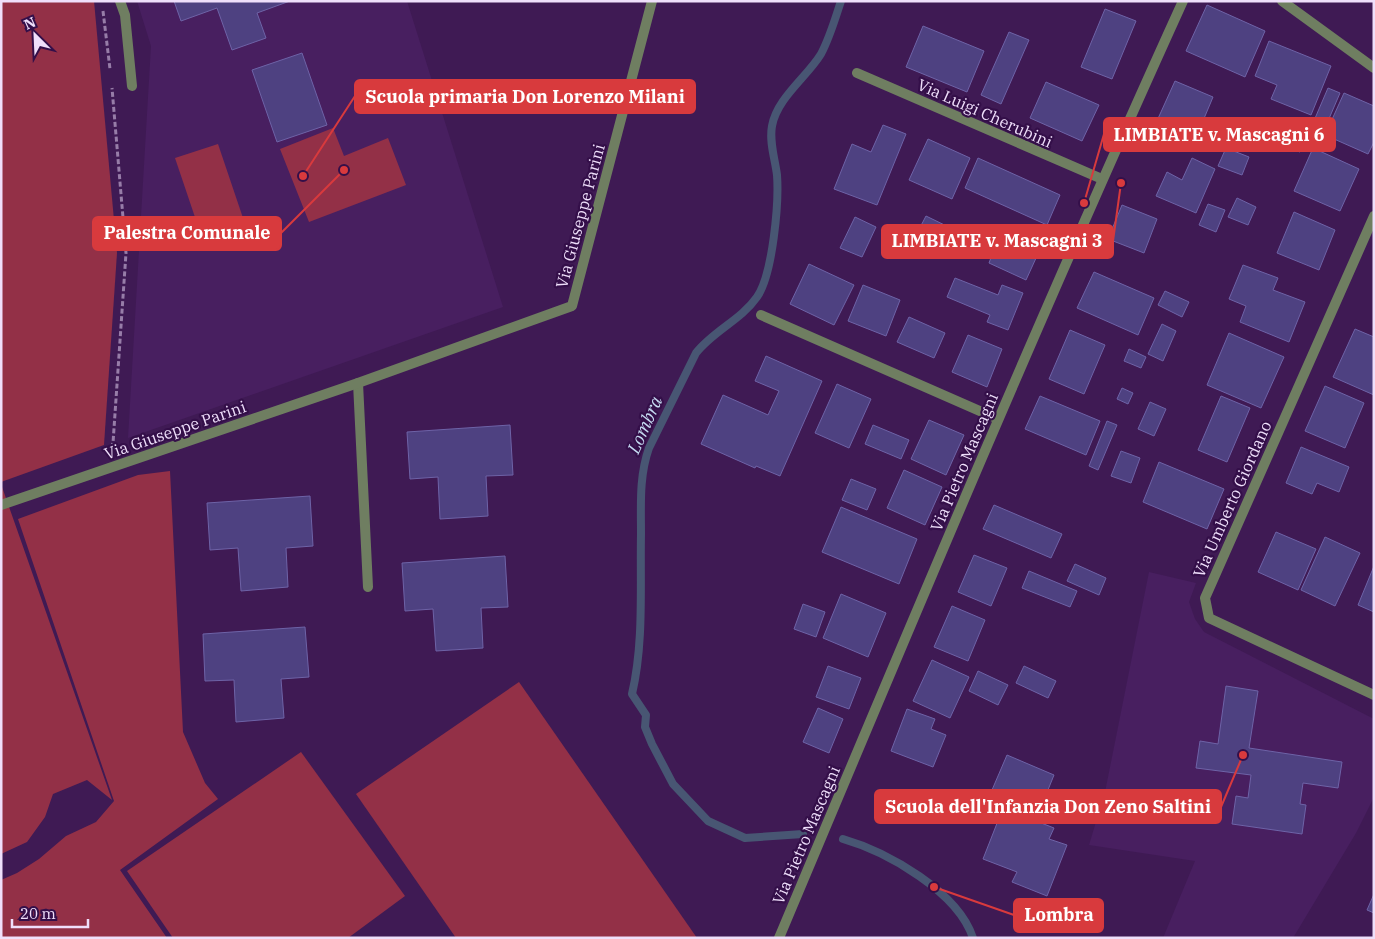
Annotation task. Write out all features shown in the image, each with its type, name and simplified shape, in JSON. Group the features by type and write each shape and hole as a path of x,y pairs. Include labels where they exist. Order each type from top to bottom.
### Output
{"street":[{"path":"120,1 125,15 132,86"},
{"name":"Via Giuseppe Parini","path":"1,505 358,383 572,306 652,1"},
{"name":"Via Pietro Mascagni","path":"779,938 998,419 1102,179 1183,1"},
{"path":"1282,1 1374,68"},
{"name":"Via Luigi Cherubini","path":"857,73 1102,179"},
{"path":"1371,229 1374,216"},
{"name":"Via Umberto Giordano","path":"1371,229 1205,598 1209,618 1374,695"},
{"path":"761,315 998,419"},
{"path":"358,383 368,587"}],"path":[{"path":"102,1 110,70"},
{"path":"109,451 113,443 126,253 117,124 111,80"}],"shaded area":[{"path":"1,1 94,1 117,253 104,445 1,482"},
{"path":"137,1 407,1 503,307 128,438 151,46"},
{"path":"333,128 344,156 388,138 406,185 309,222 280,149"},
{"path":"218,144 243,218 200,232 175,158"},
{"path":"170,471 183,732 205,783 218,799 120,870 167,938 1,938 1,880 17,873 39,859 66,836 96,822 114,801 18,519 138,475"},
{"path":"1,484 112,800 87,780 53,794 45,817 27,842 1,854"},
{"path":"1149,572 1196,583 1189,602 1195,619 1204,632 1374,719 1374,797 1356,833 1293,938 1163,938 1195,861 1089,845 1105,792"},
{"path":"519,682 697,938 456,938 356,794"},
{"path":"301,752 405,896 348,938 173,938 127,871"}],"building":[{"path":"174,1 290,1 257,13 266,38 232,50 217,8 181,21"},
{"path":"1207,5 1265,31 1245,77 1186,51"},
{"path":"1105,9 1136,21 1112,79 1081,67"},
{"path":"923,26 984,51 967,92 906,67"},
{"path":"1009,32 1029,40 1001,104 981,95"},
{"path":"1269,41 1331,66 1311,115 1271,99 1277,85 1255,76"},
{"path":"302,53 327,125 277,142 252,70"},
{"path":"1175,81 1213,97 1195,140 1156,123"},
{"path":"1046,82 1099,105 1082,141 1030,118"},
{"path":"1328,88 1340,93 1322,135 1310,130"},
{"path":"1344,93 1374,106 1374,142 1368,154 1325,135"},
{"path":"883,125 906,134 877,205 834,189 852,144 871,152"},
{"path":"1275,125 1306,137 1300,152 1269,141"},
{"path":"928,139 970,158 952,199 909,180"},
{"path":"1226,148 1249,157 1242,175 1218,166"},
{"path":"1313,148 1359,169 1340,211 1294,191"},
{"path":"978,158 1060,195 1047,225 965,188"},
{"path":"1192,158 1215,169 1196,213 1156,196 1167,172 1182,180"},
{"path":"1237,198 1256,207 1248,225 1228,217"},
{"path":"1208,204 1225,210 1216,232 1199,225"},
{"path":"1122,205 1157,219 1144,253 1108,239"},
{"path":"1294,212 1335,230 1319,270 1277,253"},
{"path":"926,216 961,233 949,257 914,239"},
{"path":"855,217 876,227 862,257 840,248"},
{"path":"1005,228 1042,245 1026,280 989,263 992,255 980,249 987,233 1000,239"},
{"path":"809,264 854,285 834,325 790,304"},
{"path":"1243,265 1278,278 1273,290 1305,302 1289,342 1240,322 1246,306 1229,299"},
{"path":"1094,272 1154,298 1138,335 1077,308"},
{"path":"955,278 998,295 1002,285 1023,293 1008,330 987,322 990,315 947,297"},
{"path":"863,285 900,300 886,336 848,321"},
{"path":"1165,291 1189,302 1182,317 1158,305"},
{"path":"909,317 945,333 934,358 897,342"},
{"path":"1162,324 1176,331 1163,361 1148,354"},
{"path":"1355,329 1374,337 1374,395 1333,377"},
{"path":"1070,330 1105,345 1084,394 1049,379"},
{"path":"1229,333 1284,357 1261,408 1207,385"},
{"path":"968,335 1002,349 987,387 952,372"},
{"path":"1129,349 1146,357 1141,368 1124,361"},
{"path":"766,356 822,381 780,476 756,466 755,468 701,444 723,395 768,415 779,391 755,381"},
{"path":"837,384 871,399 849,448 815,433"},
{"path":"1325,386 1364,403 1345,448 1305,431"},
{"path":"1122,388 1133,393 1128,404 1117,399"},
{"path":"1040,396 1100,421 1086,455 1025,429"},
{"path":"1221,396 1250,408 1227,462 1198,450"},
{"path":"1150,402 1166,409 1154,436 1138,429"},
{"path":"929,420 964,435 946,475 911,459"},
{"path":"1107,421 1117,425 1098,470 1089,466"},
{"path":"510,425 513,475 486,476 488,516 440,519 438,477 410,479 407,432"},
{"path":"873,425 909,440 901,459 865,444"},
{"path":"1301,447 1349,467 1339,492 1317,483 1312,494 1286,483"},
{"path":"1121,451 1140,458 1131,483 1111,476"},
{"path":"1159,462 1224,489 1207,529 1143,502"},
{"path":"904,470 942,487 925,525 887,508"},
{"path":"851,479 876,489 867,510 842,500"},
{"path":"310,496 313,546 286,548 288,587 241,591 238,548 210,550 207,503"},
{"path":"994,505 1062,534 1051,558 983,529"},
{"path":"841,507 917,539 899,584 822,552"},
{"path":"1276,532 1316,549 1298,590 1258,572"},
{"path":"1325,537 1360,553 1335,606 1301,590"},
{"path":"974,555 1007,568 991,606 958,592"},
{"path":"505,556 508,607 481,608 483,648 436,651 433,609 405,611 402,563"},
{"path":"1075,564 1106,578 1099,595 1067,581"},
{"path":"1374,566 1374,612 1358,605"},
{"path":"1029,571 1077,591 1070,607 1022,588"},
{"path":"841,594 886,613 868,657 823,638"},
{"path":"803,604 825,612 816,637 794,629"},
{"path":"952,606 985,620 968,661 934,647"},
{"path":"305,627 309,677 281,679 284,718 236,722 234,680 205,681 203,634"},
{"path":"932,660 969,677 950,718 913,701"},
{"path":"828,666 861,678 849,709 816,697"},
{"path":"1024,666 1056,681 1048,698 1016,683"},
{"path":"978,671 1008,685 998,705 969,691"},
{"path":"1226,686 1258,691 1249,748 1342,762 1338,788 1303,783 1300,804 1306,805 1302,834 1232,824 1236,796 1248,798 1251,775 1196,768 1200,741 1218,744"},
{"path":"818,708 843,719 829,753 803,742"},
{"path":"907,709 935,719 931,729 946,735 933,767 891,751"},
{"path":"1007,755 1054,775 1037,817 989,797"},
{"path":"1003,808 1054,828 1049,839 1067,845 1047,896 1012,882 1017,872 983,859"},
{"path":"1374,894 1374,913 1367,910"}],"waterway":[{"name":"Lombra","path":"803,834 745,838 708,821 673,784 652,744 645,727 646,715 632,694 640,635 641,491 649,448 696,353 710,338 743,312 757,297 763,286 774,238 777,202 777,175 772,144 772,126 775,116 786,97 821,54 830,35 841,1"},
{"name":"Lombra","path":"843,839 880,853 919,876 953,905 965,921 973,938"}],"place":[{"name":"Palestra Comunale","path":"344,170"},
{"name":"Scuola primaria Don Lorenzo Milani","path":"303,176"},
{"name":"LIMBIATE v. Mascagni 3","path":"1121,183"},
{"name":"LIMBIATE v. Mascagni 6","path":"1084,203"},
{"name":"Scuola dell'Infanzia Don Zeno Saltini","path":"1243,755"},
{"name":"Lombra","path":"934,887"}]}
